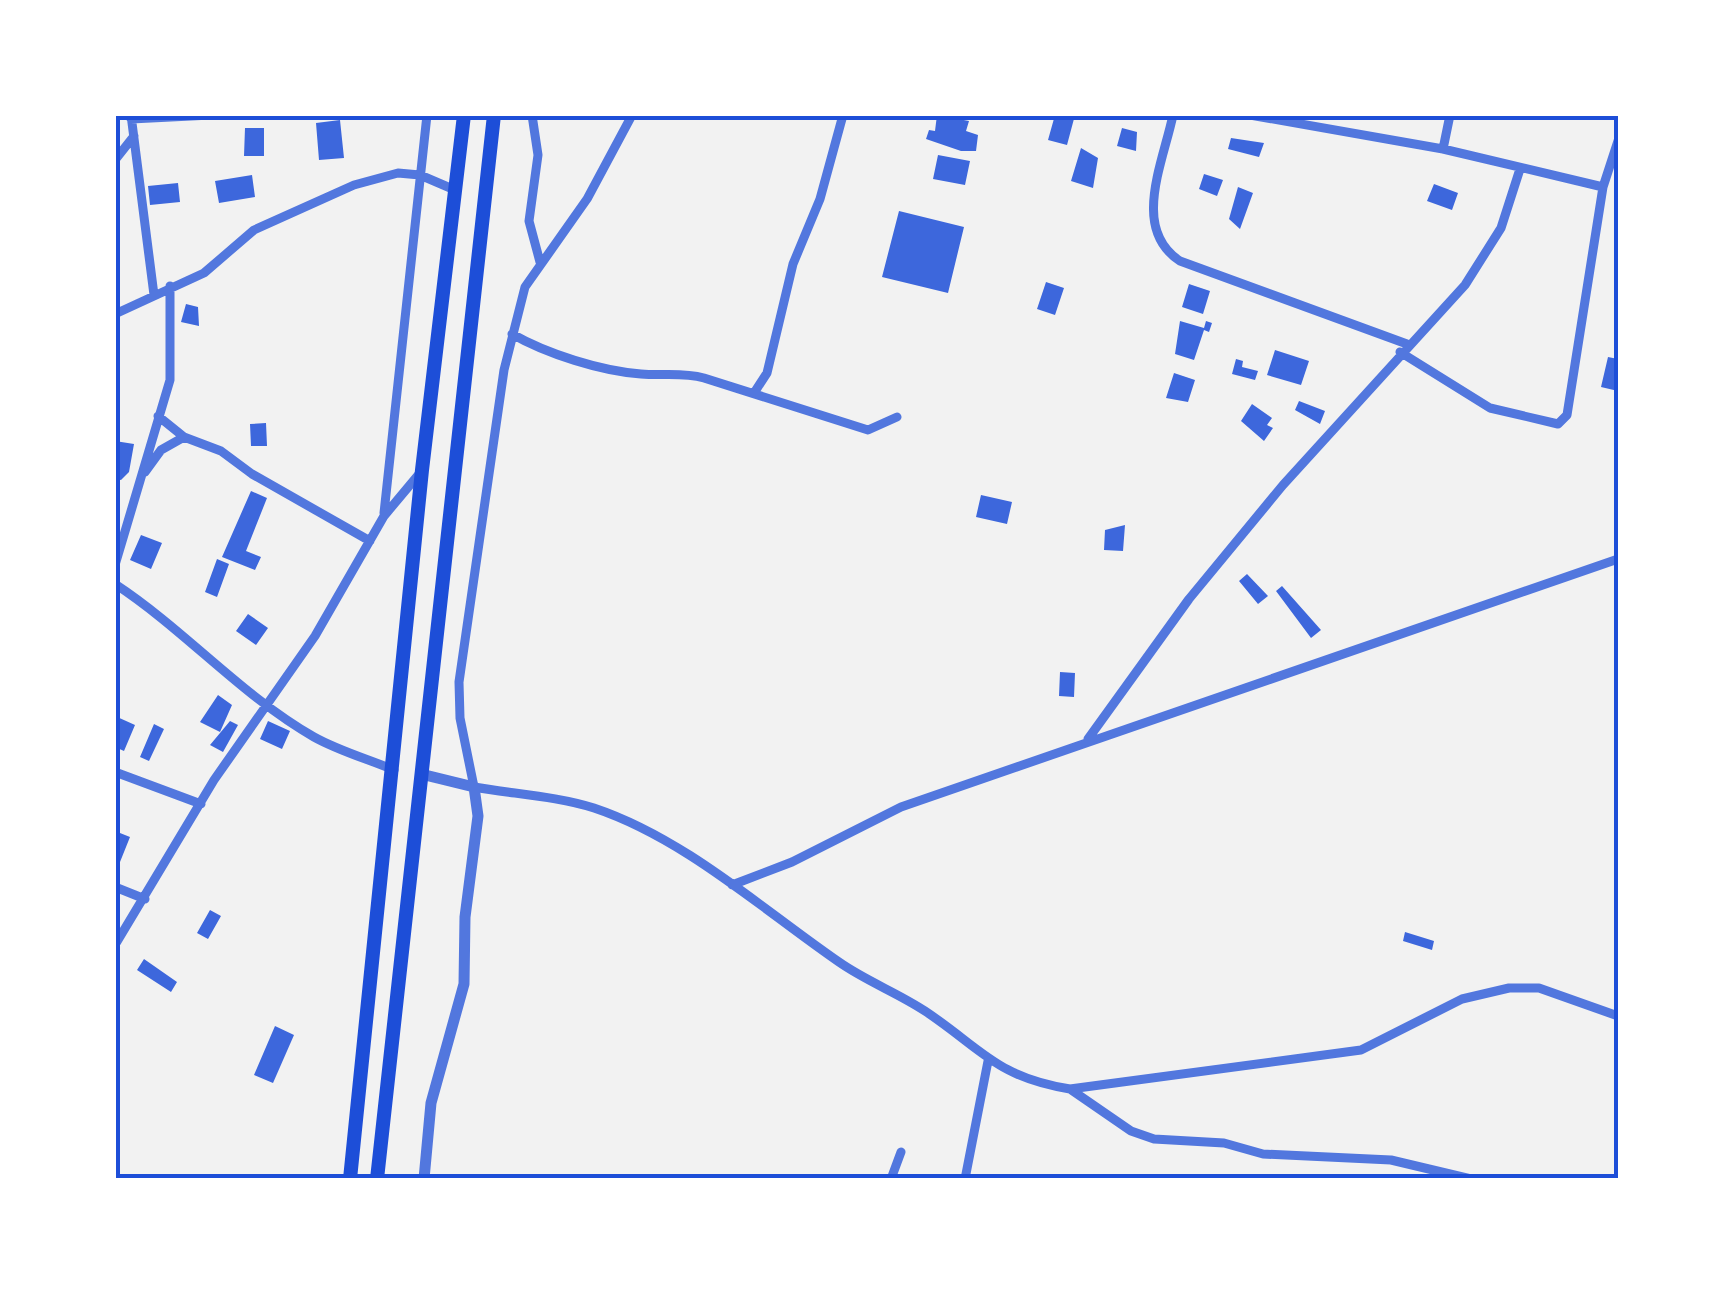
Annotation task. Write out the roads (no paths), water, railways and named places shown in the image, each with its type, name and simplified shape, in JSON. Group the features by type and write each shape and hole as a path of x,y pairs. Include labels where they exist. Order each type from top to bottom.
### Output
{"main road":[{"path":"350,1179 422,470 464,115"},
{"path":"377,1179 494,115"}],"street":[{"path":"154,295 131,117 211,115"},
{"path":"384,516 426,115"},
{"path":"532,115 538,155 529,222 540,262"},
{"path":"754,394 767,374 793,264 820,199 842,115"},
{"path":"1173,115 1151,222 1163,250 1180,261 1404,348 1490,408 1558,424 1567,415 1603,188 1618,141"},
{"path":"1250,115 1443,149 1603,188"},
{"path":"1443,149 1450,115"},
{"path":"424,1179 431,1102 464,984 465,916 478,816 460,718 459,682 512,334 526,286 588,199 628,116"},
{"path":"115,160 134,136"},
{"path":"1086,742 1189,599 1404,348 1464,285 1502,228 1520,169"},
{"path":"115,314 204,273 254,230 376,177 420,175 455,190"},
{"path":"115,565 172,368 170,286"},
{"path":"512,334 547,350 638,374 683,372 868,430 897,417"},
{"path":"158,416 184,437 221,451 252,474 370,541"},
{"path":"142,477 161,450 184,437"},
{"path":"115,945 201,804 314,636 384,516 422,470"},
{"path":"732,886 792,862 902,806 1618,558"},
{"path":"115,584 171,623 316,738 394,770"},
{"path":"115,772 201,804"},
{"path":"421,774 590,807 615,817 732,886 844,966 924,1010 988,1061 1010,1074 1070,1089 1131,1131 1154,1139 1224,1143 1262,1154 1390,1160 1471,1179"},
{"path":"115,886 145,899"},
{"path":"1070,1089 1361,1050 1462,1000 1508,988 1539,988 1618,1016"},
{"path":"964,1179 988,1061"},
{"path":"891,1179 900,1152"}]}
